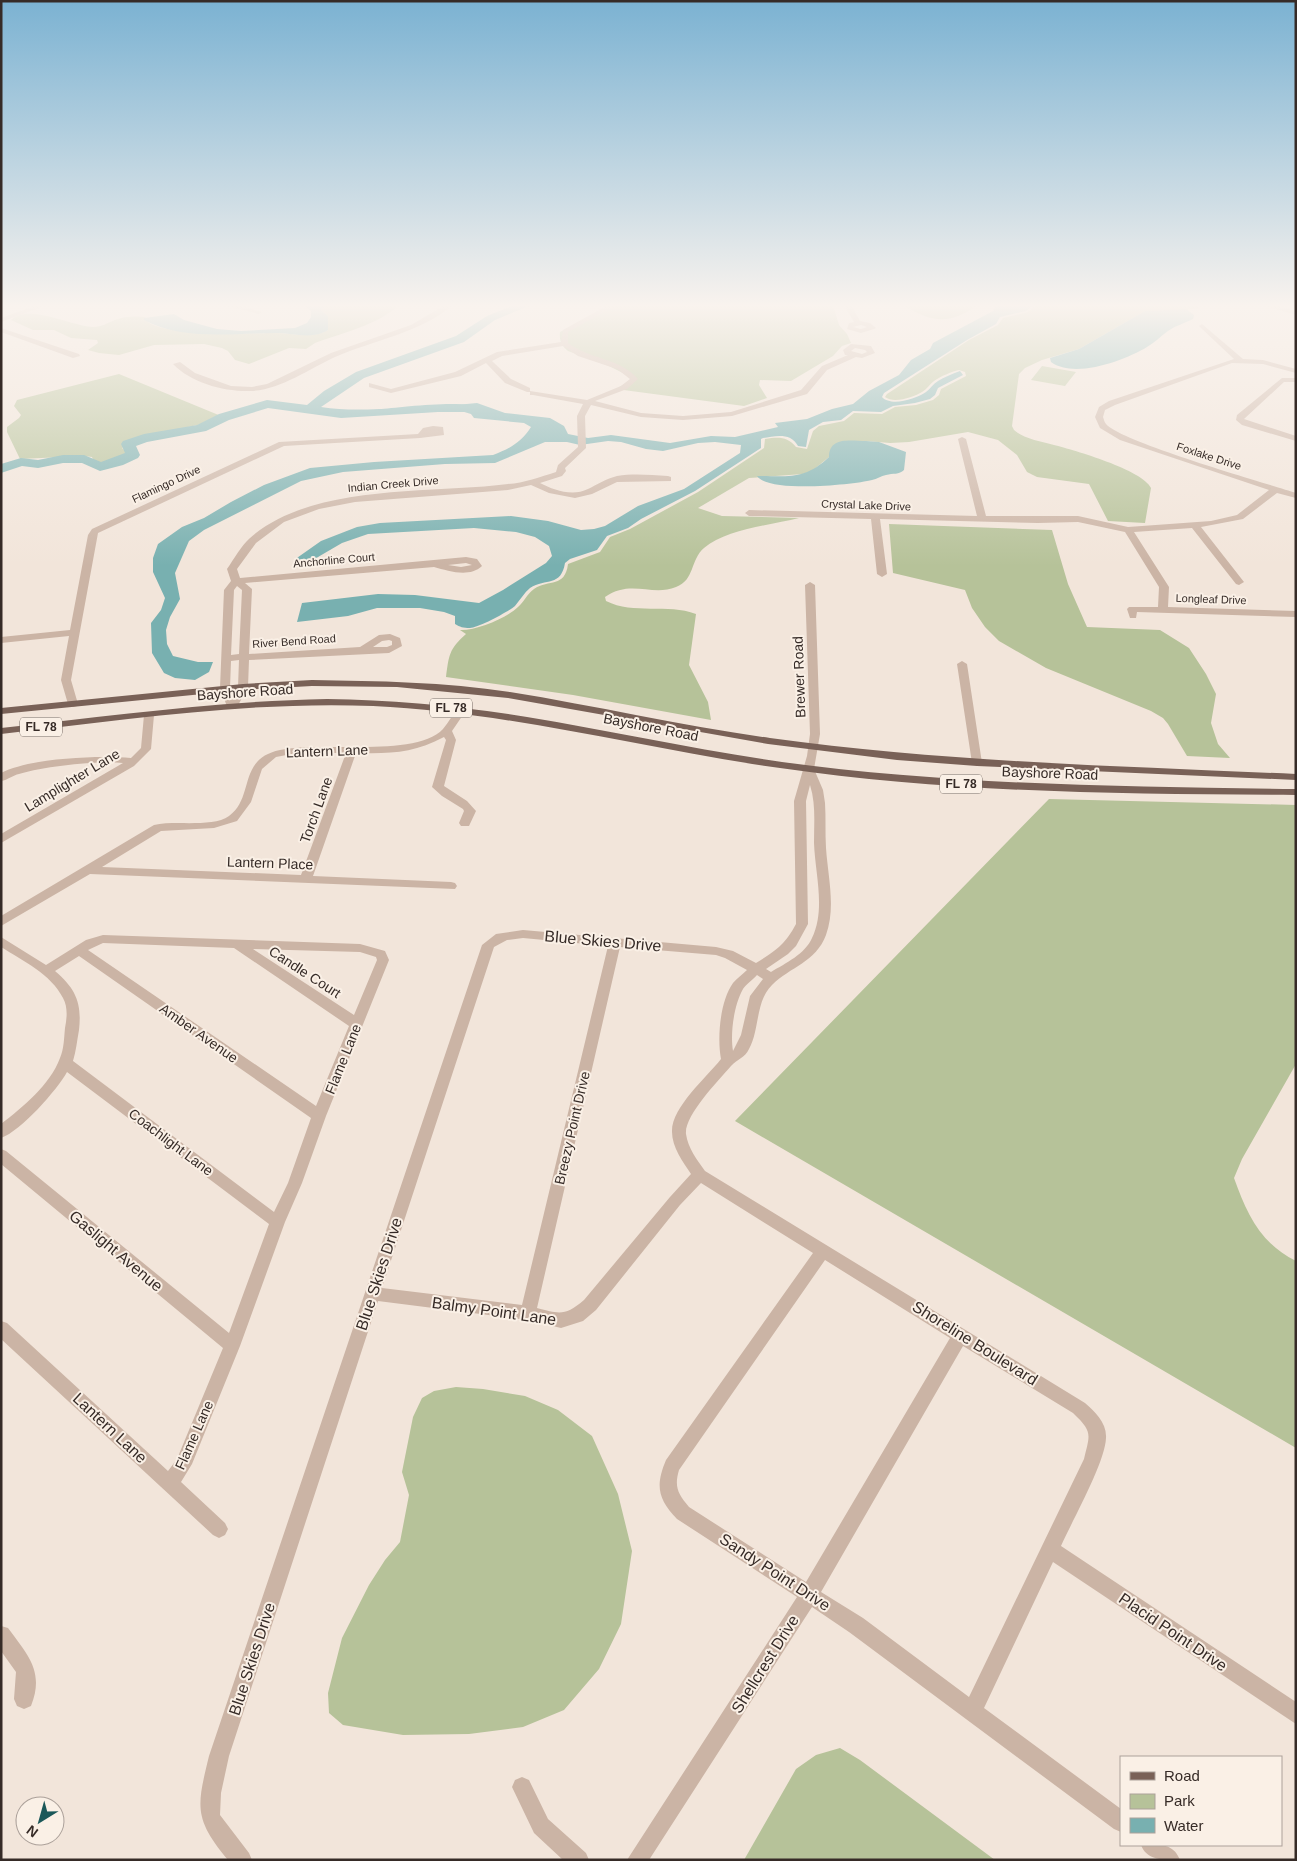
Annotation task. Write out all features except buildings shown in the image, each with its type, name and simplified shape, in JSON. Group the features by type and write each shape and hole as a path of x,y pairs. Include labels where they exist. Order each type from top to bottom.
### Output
{"main road":[{"name":"Bayshore Road","path":"1,711 243,686 312,683 397,684 508,695 689,728 813,748 897,757 977,763 1296,777"},
{"path":"462,709 483,697 508,695"},
{"name":"Bayshore Road","path":"1,731 232,707 339,702 462,709 534,720 710,754 876,777 1003,786 1296,792"},
{"path":"1251,775 1257,792"}],"street":[{"path":"530,392 592,402 633,414 683,418 732,414 804,392"},
{"path":"592,402 612,392"},
{"name":"Foxlake Drive","path":"1143,392 1112,403 1100,413 1100,421 1108,430 1123,438 1296,496"},
{"path":"1268,392 1240,417 1240,420 1245,424 1296,438"},
{"path":"603,395 603,405"},
{"name":"Indian Creek Drive","path":"232,707 225,688 229,590 236,581 232,569 244,549 266,530 309,510 336,502 364,497 499,488 532,482 559,474 562,471 561,467 580,451 582,446 582,412 592,402"},
{"name":"Flamingo Drive","path":"73,704 66,680 92,535 101,527 282,444 420,436"},
{"path":"962,438 982,519"},
{"path":"532,482 551,490 576,495 585,494 603,483 618,479 668,479"},
{"name":"Crystal Lake Drive","path":"749,513 982,519 1078,519 1128,530 1221,523 1240,517 1275,490"},
{"path":"876,516 882,574"},
{"path":"1195,526 1240,582"},
{"path":"1128,530 1164,587 1163,610"},
{"name":"Anchorline Court","path":"236,581 434,564"},
{"path":"232,707 243,686 247,589 236,581"},
{"name":"Brewer Road","path":"809,769 815,734 814,655 810,585"},
{"name":"Longleaf Drive","path":"1133,616 1132,609 1296,614"},
{"path":"1,640 74,632"},
{"name":"River Bend Road","path":"227,658 362,650"},
{"path":"962,664 977,763"},
{"name":"Lantern Lane","path":"1,922 158,828 182,824 216,825 229,821 238,814 257,768 269,756 280,752 305,750 416,747 447,731 454,725 462,709"},
{"name":"Lamplighter Lane","path":"1,839 132,761 146,749 149,715"},
{"path":"447,731 451,740 438,787 443,794 466,804 470,811 465,823"},
{"name":"Torch Lane","path":"306,879 352,750"},
{"name":"Lamplighter Lane","path":"1,778 18,770 36,766 110,759 132,761"},
{"path":"728,1060 725,1043 730,1008 738,986 756,969 792,943 802,924 800,801 809,769"},
{"name":"Shoreline Boulevard","path":"809,769 817,790 819,808 824,917 820,936 808,954 772,978 760,990 755,1000 749,1033 742,1052 728,1060 713,1079 693,1099 685,1110 680,1122 679,1134 681,1145 687,1157 700,1175 1080,1408 1093,1421 1098,1437 1092,1460 1051,1550 973,1711"},
{"name":"Lantern Place","path":"88,870 451,886"},
{"name":"Blue Skies Drive","path":"242,1860 227,1845 210,1816 212,1787 219,1756 488,945 497,938 510,934 716,951 729,954 772,978"},
{"name":"Flame Lane","path":"46,971 90,943 103,939 360,948 381,954 383,960 319,1116 295,1183 277,1222 232,1346 183,1464 171,1482"},
{"path":"1,941 46,971 68,995 74,1016 72,1039 65,1063 49,1086 1,1132"},
{"name":"Breezy Point Drive","path":"528,1313 615,943"},
{"name":"Candle Court","path":"237,944 357,1024"},
{"name":"Amber Avenue","path":"78,950 319,1116"},
{"name":"Coachlight Lane","path":"65,1063 92,1081 277,1222"},
{"name":"Gaslight Avenue","path":"1,1155 232,1346"},
{"name":"Balmy Point Lane","path":"373,1294 528,1313 561,1320 577,1316 590,1305 675,1201 700,1175"},
{"name":"Sandy Point Drive","path":"824,1251 672,1466 667,1482 670,1499 682,1513 856,1625 1120,1821"},
{"name":"Lantern Lane","path":"1,1328 219,1528"},
{"name":"Shellcrest Drive","path":"637,1860 809,1594 927,1389 961,1335"},
{"name":"Placid Point Drive","path":"1051,1550 1296,1714"},
{"path":"1,1635 26,1669 24,1699"},
{"path":"522,1787 541,1826 579,1860"},
{"path":"1152,1846 1170,1860"}],"green space":[{"path":"49,392 162,392 221,416 202,424 137,438 122,448 128,453 113,461 94,462 92,457 84,456 20,459 7,432 7,427 21,415 14,406 17,400"},
{"path":"637,392 763,392 767,398 744,406"},
{"path":"890,392 922,392 899,400 885,397"},
{"path":"940,392 1017,392 1012,426 1018,433 1028,438 1076,451 1107,462 1135,474 1145,481 1151,488 1145,523 1108,521 1089,484 1037,477 1027,472 1017,455 998,440 968,432 909,442 866,441 829,457 812,471 803,474 749,478 698,508 722,516 799,518 749,528 724,536 713,542 704,548 696,558 690,575 686,580 676,587 667,590 624,589 605,597 606,601 617,605 674,609 696,614 689,665 708,702 711,720 573,695 446,677 453,648 466,634 460,630 482,626 513,611 534,589 556,582 564,577 568,564 600,552 610,537 630,529 698,492 764,448 765,439 782,438 793,443 796,447 807,449 813,431 819,426 844,421 854,413 882,414 895,407 916,405 933,400"},
{"path":"889,524 1052,530 1068,584 1087,627 1160,630 1189,648 1216,694 1211,723 1218,744 1230,758 1187,756 1163,718 1151,711 1046,668 999,641 985,627 972,608 965,590 893,573"},
{"path":"1049,799 1296,805 1296,1064 1242,1159 1234,1178 1244,1204 1256,1226 1273,1246 1296,1261 1296,1448 735,1121"},
{"path":"456,1387 483,1389 525,1396 558,1410 592,1436 618,1494 632,1551 621,1624 599,1669 564,1710 523,1727 469,1734 403,1735 343,1725 329,1713 328,1693 342,1638 369,1585 385,1560 400,1542 409,1495 402,1472 413,1417 422,1398 434,1391"},
{"path":"840,1748 860,1760 995,1860 744,1860 796,1769 816,1755"}],"water":[{"path":"868,392 886,392 882,397 886,400 897,402 916,397 926,392 936,392 930,399 915,403 893,406 881,412 853,411 841,420 823,422 809,430 806,447 798,446 791,439 782,436 761,439 761,448 695,491 641,519 628,528 607,536 597,550 570,559 565,563 563,571 556,579 530,588 511,609 493,619 470,628 455,624 455,616 420,608 377,608 348,616 297,622 302,603 378,594 415,595 479,603 546,563 552,556 549,546 535,537 516,532 474,528 368,534 342,543 306,564 294,560 321,541 357,527 380,523 511,516 548,521 581,530 594,529 605,526 638,506 684,489 740,453 741,445 715,442 698,443 663,451 608,441 580,445 567,442 545,442 495,463 445,464 343,472 301,481 204,530 189,541 175,573 180,599 170,617 166,630 167,644 173,656 198,662 213,662 209,672 195,680 175,678 164,673 152,653 151,623 161,610 165,598 153,572 153,558 158,544 182,527 204,518 264,485 310,468 493,455 515,444 524,437 531,427 524,423 474,418 471,414 451,408 456,405 477,403 505,413 550,418 564,426 568,434 588,438 611,435 670,443 711,436 735,437 778,427 775,423 807,419 832,409 853,404"},
{"path":"842,441 879,442 906,452 904,470 874,480 811,486 777,484 764,481 757,476 787,476 804,473 812,470 829,457 830,450 837,443"}],"waterway":[{"path":"309,410 333,392"},
{"path":"1,469 21,462 38,464 63,459 84,459 100,467 133,455 128,444 144,438 201,428 224,417 267,404 309,410"},
{"path":"309,410 341,414 438,408 473,409"}]}
